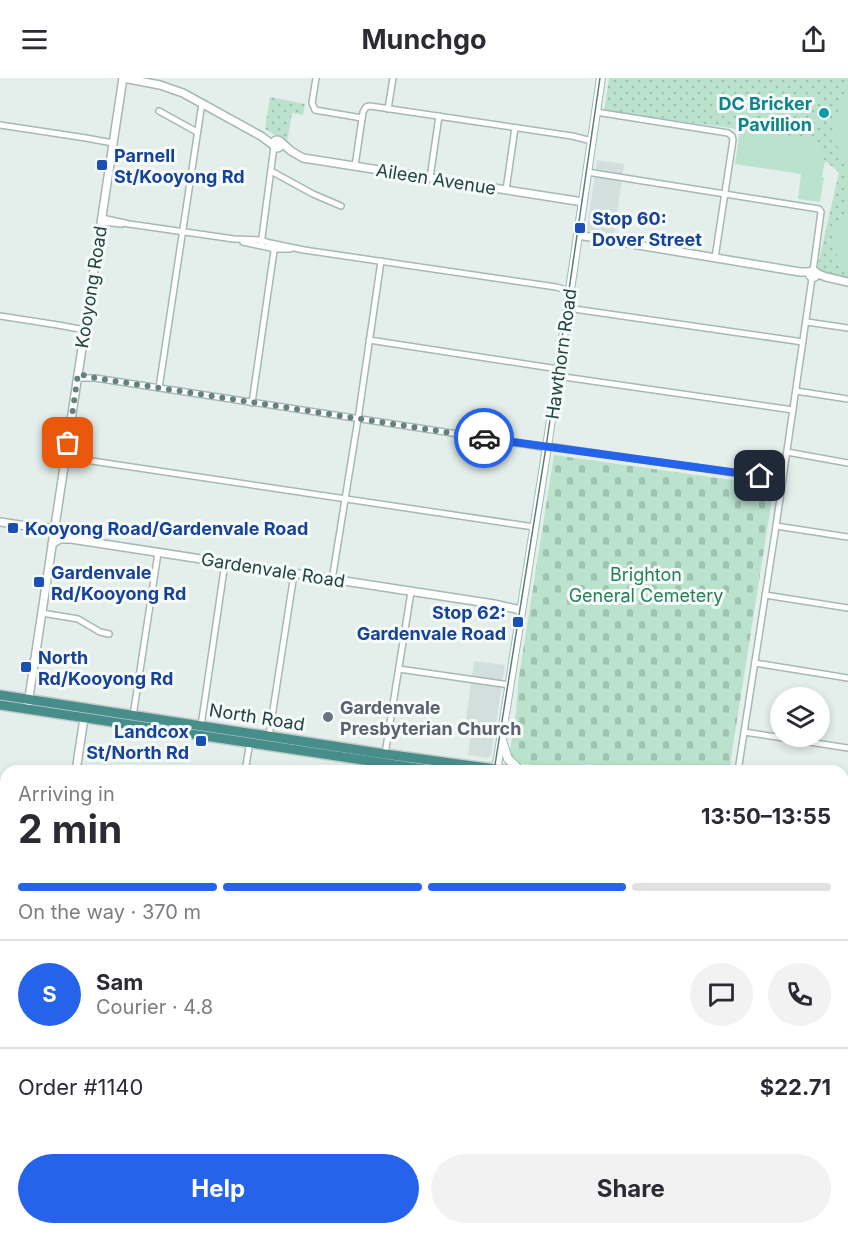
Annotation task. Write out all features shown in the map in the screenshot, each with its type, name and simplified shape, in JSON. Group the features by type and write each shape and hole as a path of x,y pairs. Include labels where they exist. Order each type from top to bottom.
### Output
{"highway":[{"name":"North Road","path":"0,695 84,718 201,726 269,736 387,763"},
{"name":"North Road","path":"0,705 27,704 133,716 250,742 387,763 417,765"}],"main road":[{"name":"Hawthorn Road","path":"497,765 547,447 601,78"},
{"path":"501,739 508,759 514,765"}],"street":[{"name":"Aileen Avenue","path":"123,78 168,87 183,93 303,158 583,202"},
{"name":"Kooyong Road","path":"27,704 123,78"},
{"path":"316,78 313,107 318,111 362,118"},
{"path":"388,109 393,78"},
{"path":"159,388 202,103"},
{"path":"355,166 363,111 370,106 592,139"},
{"path":"159,111 197,132"},
{"path":"596,112 728,133 732,136 716,258"},
{"path":"430,178 439,116"},
{"path":"0,125 113,142"},
{"path":"506,190 515,128"},
{"path":"261,242 273,158 277,145"},
{"path":"271,171 341,206"},
{"path":"587,172 814,207 820,210 807,322 739,765"},
{"path":"101,220 570,289"},
{"path":"578,235 813,274 848,282"},
{"path":"252,403 275,246"},
{"path":"332,580 381,261"},
{"path":"567,308 804,342"},
{"path":"0,316 85,328"},
{"path":"807,322 848,328"},
{"path":"369,340 793,410"},
{"path":"78,376 540,447 783,480"},
{"path":"796,391 848,399"},
{"path":"787,452 848,463"},
{"path":"65,457 534,527"},
{"path":"0,522 54,530"},
{"path":"776,526 848,537"},
{"name":"Gardenvale Road","path":"52,544 60,539 70,539 522,608"},
{"path":"133,716 158,553"},
{"path":"201,726 225,563"},
{"path":"269,736 294,574"},
{"path":"387,763 411,592"},
{"path":"765,595 848,608"},
{"path":"42,613 78,619 100,632 109,634"},
{"path":"754,663 848,678"},
{"path":"399,669 510,685"},
{"path":"77,765 84,718"},
{"path":"744,732 848,748"},
{"path":"246,765 250,742"}],"shaded area":[{"path":"597,160 624,164 614,235 587,229"},
{"path":"474,661 505,665 491,755 487,758 468,755 473,722 466,720"}],"green space":[{"path":"609,78 848,78 848,280 822,273 817,269 839,172 825,161 812,139 604,111"},
{"path":"848,89 848,169 838,150 836,129 839,109"},
{"path":"270,97 305,104 303,115 292,113 287,142 265,129"},
{"path":"740,129 812,139 825,161 820,202 798,199 801,174 735,164"},
{"path":"848,209 848,268 839,262 834,245 834,225"},
{"name":"Brighton General Cemetery","path":"554,455 774,486 730,765 531,765 517,763 510,750 518,683"}],"tram line":[{"path":"495,765 546,447 600,78"}],"way so far":[{"path":"68,443 78,374 484,438"}],"place":[{"name":"DC Bricker Pavillion","path":"824,113"},
{"name":"Parnell St/Kooyong Rd","path":"102,165"},
{"name":"Stop 60: Dover Street","path":"580,228"},
{"name":"Kooyong Road/Gardenvale Road","path":"13,528"},
{"name":"Gardenvale Rd/Kooyong Rd","path":"39,582"},
{"name":"Stop 62: Gardenvale Road","path":"518,622"},
{"name":"North Rd/Kooyong Rd","path":"26,667"},
{"name":"Gardenvale Presbyterian Church","path":"328,717"},
{"name":"Landcox St/North Rd","path":"201,741"}],"route":[{"path":"484,438 760,476"}]}
